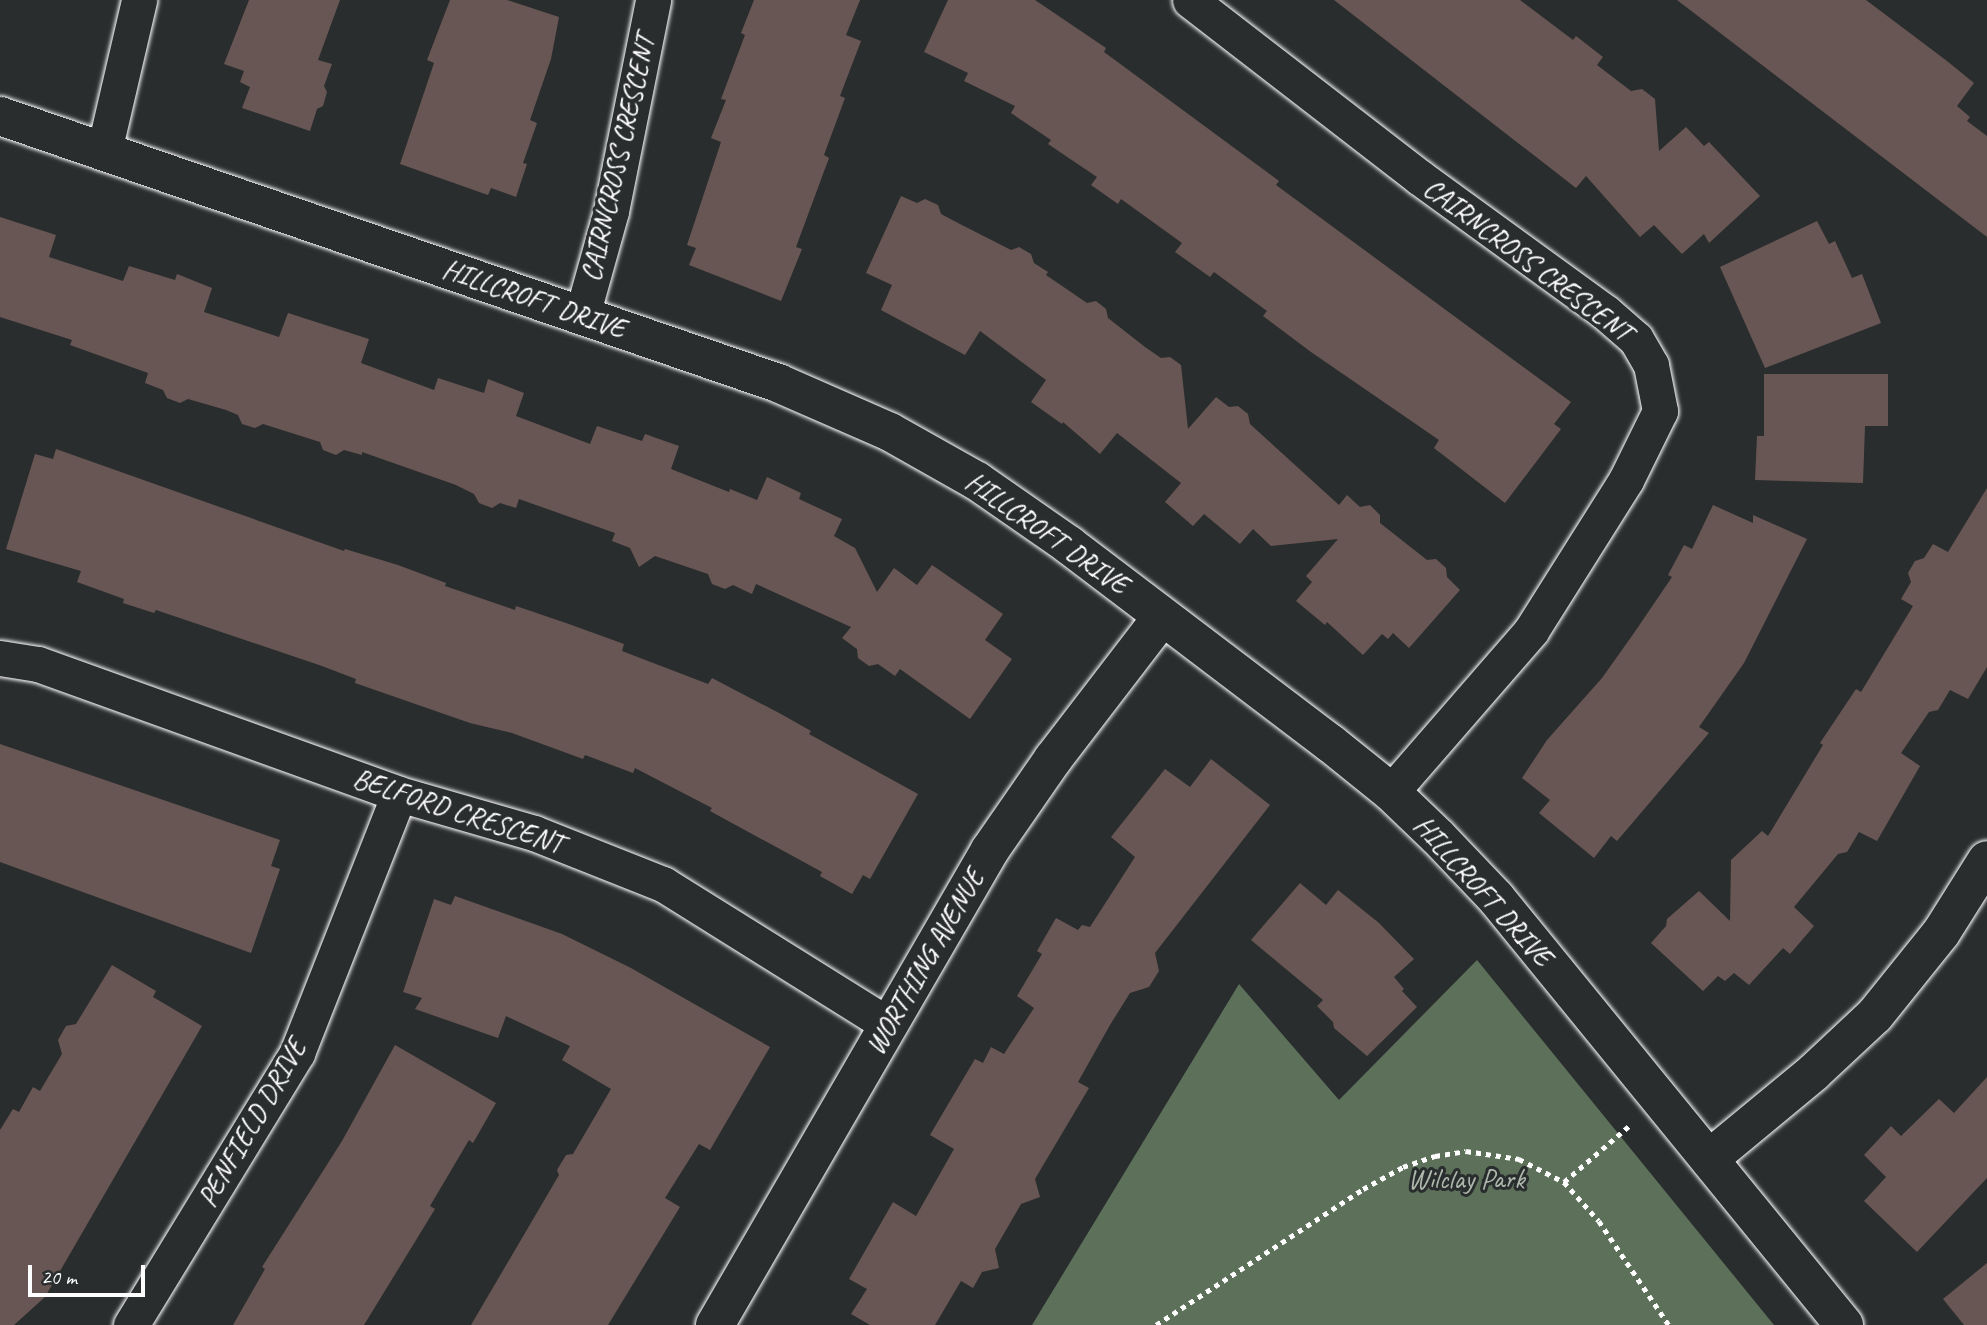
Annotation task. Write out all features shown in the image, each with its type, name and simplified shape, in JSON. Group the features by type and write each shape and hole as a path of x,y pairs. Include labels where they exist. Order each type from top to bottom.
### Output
{"street":[{"path":"104,151 139,0"},
{"name":"CAIRNCROSS CRESCENT","path":"582,315 611,211 653,0"},
{"name":"CAIRNCROSS CRESCENT","path":"1190,0 1419,177 1605,312 1636,339 1651,365 1660,411 1626,480 1531,631 1391,792"},
{"name":"HILLCROFT DRIVE","path":"0,116 778,383 890,432 1004,499 1391,792 1496,898 1844,1325"},
{"name":"WORTHING AVENUE","path":"715,1325 984,862 1024,800 1162,617"},
{"name":"BELFORD CRESCENT","path":"0,658 38,664 399,794 534,833 663,884 787,964 889,1025"},
{"name":"PENFIELD DRIVE","path":"131,1325 297,1053 399,794"},
{"path":"1709,1159 1814,1072 1875,1015 1941,933 1987,860"}],"path":[{"path":"1564,1181 1623,1131"},
{"path":"1156,1325 1325,1212 1404,1167 1451,1152 1492,1153 1532,1163 1564,1181 1599,1221 1669,1325"}],"green space":[{"name":"Wilclay Park","path":"1477,960 1774,1325 1032,1325 1239,984 1339,1100"}],"building":[{"path":"249,0 340,0 318,60 332,64 324,86 327,92 323,106 317,109 310,131 242,108 250,87 240,82 244,71 224,64"},
{"path":"450,0 507,0 559,17 551,59 530,120 537,123 523,163 527,164 516,197 491,188 488,195 400,164 434,63 427,60"},
{"path":"754,0 860,0 846,35 861,41 840,96 845,98 824,155 829,158 796,247 802,249 781,301 689,265 696,248 687,245 721,142 711,138 726,100 721,99 745,35 741,33"},
{"path":"948,0 1035,0 1106,48 1104,52 1279,181 1276,185 1571,402 1554,424 1561,429 1505,503 1434,448 1439,440 1311,352 1263,316 1267,311 1214,272 1210,277 1175,252 1182,243 1121,199 1118,204 1091,185 1097,177 1048,144 1051,140 1011,113 1015,106 964,81 968,73 924,52"},
{"path":"1334,0 1520,0 1573,40 1576,36 1603,57 1597,65 1631,91 1642,89 1655,99 1659,151 1686,127 1704,146 1709,142 1760,196 1709,243 1704,234 1682,254 1654,225 1640,237 1586,176 1576,188"},
{"path":"1677,0 1866,0 1947,61 1974,83 1957,106 1970,117 1967,121 1987,136 1987,237"},
{"path":"901,196 917,203 925,199 938,205 941,214 958,223 1011,250 1019,247 1031,254 1034,263 1048,272 1046,275 1087,303 1096,301 1106,309 1108,318 1145,347 1161,358 1170,357 1181,365 1188,429 1216,397 1229,407 1238,406 1248,414 1250,424 1339,505 1347,495 1360,507 1370,505 1380,515 1380,523 1427,560 1436,559 1446,568 1447,577 1460,590 1409,648 1393,633 1388,639 1382,634 1363,655 1327,622 1325,625 1296,601 1312,582 1306,576 1338,539 1271,546 1253,529 1240,544 1204,514 1193,526 1165,502 1181,483 1117,433 1100,454 1063,422 1062,424 1031,402 1046,380 980,331 965,355 881,310 892,285 866,273"},
{"path":"0,217 56,235 49,257 123,281 129,266 175,280 177,274 212,288 204,312 279,337 288,313 369,339 361,363 434,390 438,378 484,393 488,379 524,393 516,416 590,444 597,426 642,441 645,434 679,446 671,469 729,492 730,489 757,500 767,477 801,493 799,499 842,519 834,536 855,548 877,592 894,568 917,585 932,565 1003,614 985,640 1012,659 970,719 900,669 895,676 878,664 869,666 858,658 857,649 842,638 851,627 756,584 752,594 733,585 725,589 712,584 708,574 655,556 639,567 630,548 612,541 615,533 519,499 516,508 500,503 492,508 479,503 474,494 456,485 362,452 362,455 344,450 336,455 323,450 320,442 263,424 255,428 242,424 238,415 226,410 188,399 180,403 167,398 163,390 145,383 148,373 70,345 72,340 0,317"},
{"path":"1817,221 1829,244 1835,241 1852,278 1862,274 1881,323 1765,368 1720,267"},
{"path":"1764,374 1888,374 1888,426 1865,426 1863,483 1755,480 1757,436 1764,436"},
{"path":"56,449 344,551 345,549 398,565 446,583 445,586 515,610 516,606 566,623 624,644 622,651 708,684 712,678 781,714 811,731 809,734 918,794 870,879 863,875 852,894 820,876 822,872 710,811 712,808 635,768 633,773 585,755 583,759 512,733 470,723 355,683 356,679 322,666 156,610 154,613 123,603 124,599 77,582 81,571 6,549 35,454 53,459"},
{"path":"1987,488 1987,667 1968,699 1950,690 1938,710 1929,712 1901,753 1920,766 1877,841 1859,832 1847,852 1838,854 1794,907 1814,926 1790,954 1783,948 1749,985 1734,973 1725,981 1718,976 1703,991 1651,943 1666,926 1667,919 1699,891 1730,921 1731,860 1762,831 1768,836 1823,745 1820,743 1856,689 1861,692 1913,606 1901,599 1911,582 1908,573 1915,561 1924,558 1933,544 1948,552"},
{"path":"1713,505 1753,523 1753,515 1807,539 1744,663 1699,727 1709,733 1617,841 1611,836 1594,858 1539,813 1550,800 1522,778 1547,740 1602,678 1634,633 1672,577 1668,575 1684,545 1692,549"},
{"path":"0,744 280,840 271,866 280,869 251,953 0,862"},
{"path":"1211,759 1270,805 1155,953 1159,971 1149,987 1130,993 1110,1025 1078,1082 1089,1088 1035,1179 1040,1197 1021,1204 995,1249 999,1268 982,1272 973,1288 961,1281 935,1325 870,1325 851,1314 867,1289 849,1279 893,1202 916,1216 954,1149 930,1135 975,1059 983,1063 991,1047 1004,1054 1034,1008 1017,996 1042,954 1037,951 1056,918 1078,930 1082,925 1090,927 1135,857 1111,837 1165,769 1190,787"},
{"path":"1300,883 1326,905 1338,890 1379,923 1414,959 1394,977 1404,989 1402,991 1417,1007 1367,1056 1334,1028 1333,1022 1317,1006 1323,1000 1251,940"},
{"path":"455,896 562,934 631,968 770,1047 710,1150 699,1144 665,1198 680,1207 608,1325 471,1325 559,1175 557,1170 566,1155 573,1154 611,1089 562,1060 570,1046 506,1016 498,1038 415,1009 422,998 403,992 434,899 451,905"},
{"path":"112,965 156,991 153,997 202,1026 45,1297 14,1325 0,1325 0,1130 13,1109 19,1112 33,1087 40,1091 62,1054 58,1040 66,1026 76,1024"},
{"path":"395,1045 496,1103 473,1143 469,1140 430,1206 435,1209 364,1325 233,1325 265,1269 262,1267 342,1141"},
{"path":"1987,1077 1987,1178 1917,1252 1864,1201 1886,1177 1864,1155 1891,1126 1901,1136 1939,1099 1954,1113"},
{"path":"1987,1263 1987,1325 1964,1325 1943,1299"}]}
